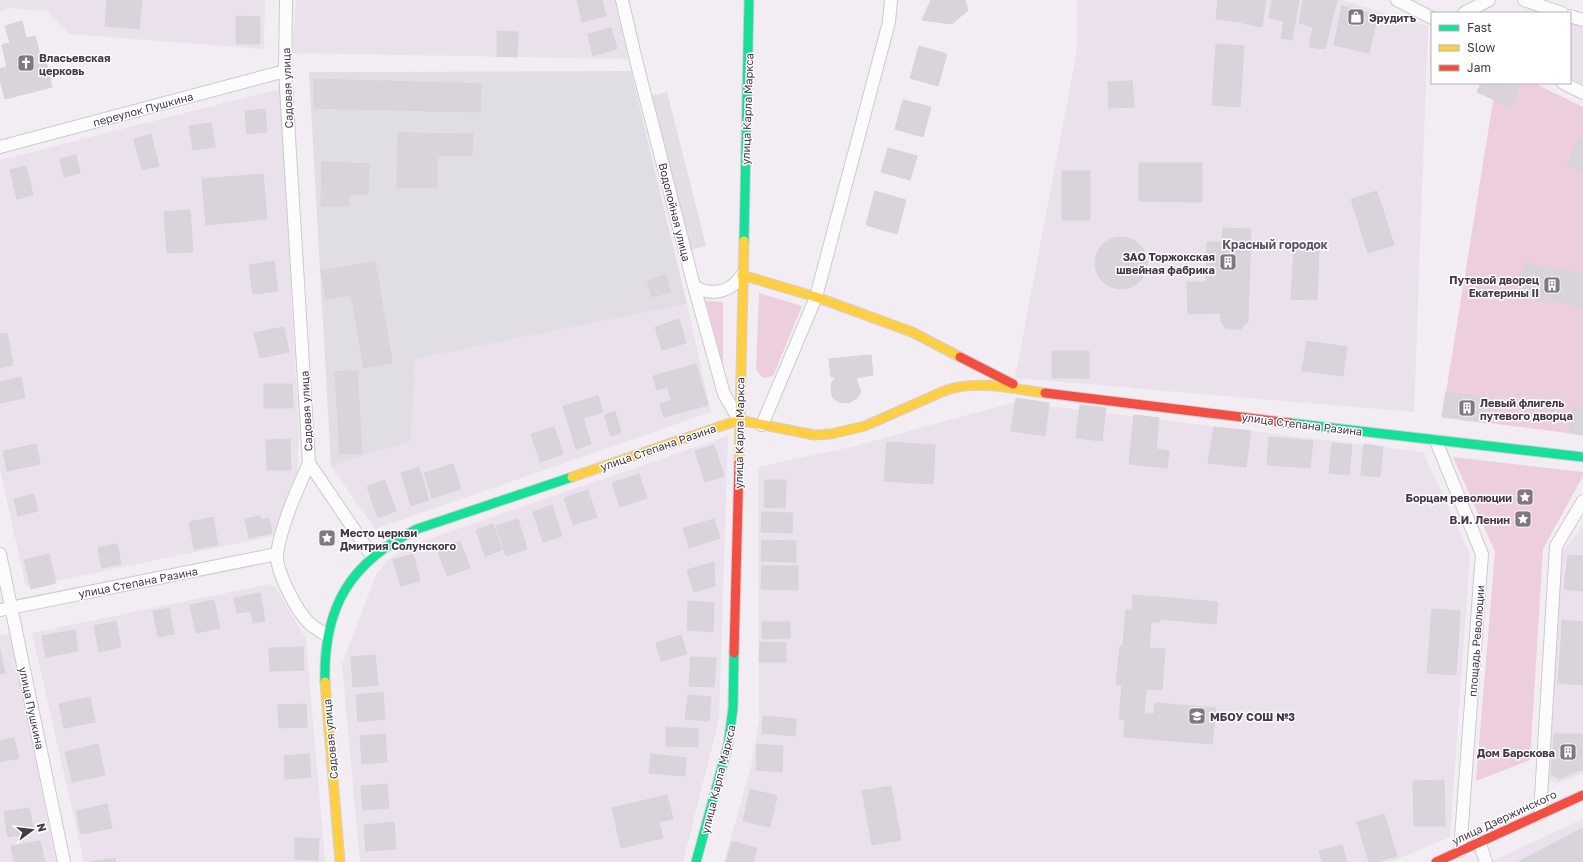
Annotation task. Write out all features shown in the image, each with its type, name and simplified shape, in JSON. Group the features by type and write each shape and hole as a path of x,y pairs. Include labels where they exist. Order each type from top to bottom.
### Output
{"main road":[{"name":"улица Карла Маркса","path":"696,862 728,745 733,718 749,0"},
{"name":"улица Степана Разина","path":"742,275 816,297 912,332 1022,389"},
{"name":"улица Степана Разина","path":"372,556 393,540 417,529 739,420 825,436 868,426 945,390 965,386 981,385 1022,389 1436,440 1583,456"},
{"name":"Садовая улица","path":"340,862 324,667 327,636 335,611 347,587 362,565 372,556"},
{"name":"улица Дзержинского","path":"1436,862 1583,795"}],"street":[{"name":"Садовая улица","path":"286,0 285,71 309,463 372,556"},
{"name":"Водопойная улица","path":"622,0 694,286 724,394 739,420"},
{"name":"улица Карла Маркса","path":"762,425 816,297 889,22 891,0"},
{"path":"1397,0 1431,17"},
{"path":"1466,12 1489,0"},
{"path":"1524,0 1559,12"},
{"path":"1571,16 1583,20"},
{"name":"переулок Пушкина","path":"0,147 285,71"},
{"path":"1565,84 1583,93"},
{"path":"694,286 710,292 721,292 735,284 742,275"},
{"name":"площадь Революции","path":"1436,440 1482,554 1460,851"},
{"path":"309,463 290,508 277,554 283,582 296,605 309,623 327,636"},
{"path":"1540,814 1556,546 1583,501"},
{"name":"улица Пушкина","path":"0,554 5,609 64,862"},
{"name":"улица Степана Разина","path":"5,609 277,554"},
{"path":"1479,842 1486,862"}],"shaded area":[{"path":"0,0 265,0 264,49 69,34 46,11 9,8 0,11"},
{"path":"296,0 615,0 628,59 292,53"},
{"path":"1077,0 1341,0 1428,26 1414,412 1015,378 1077,50"},
{"path":"1571,21 1583,24 1583,85 1571,79"},
{"path":"631,71 687,304 415,359 411,441 331,466 309,72"},
{"path":"1496,84 1536,84 1583,107 1583,435 1442,417"},
{"path":"280,89 299,435 297,472 273,536 26,587 0,470 0,160"},
{"path":"667,92 706,246 686,251 646,97"},
{"path":"759,293 802,306 773,376 763,378 756,370"},
{"path":"706,301 723,302 723,369"},
{"path":"687,304 711,412 375,529 331,466 411,441 415,359"},
{"path":"1015,402 1423,452 1470,554 1450,837 1390,862 724,862 751,767 759,721 758,467 855,446"},
{"path":"728,436 719,719 683,862 360,862 342,664 376,575 390,558 417,543"},
{"path":"1453,457 1583,472 1583,476 1543,549 1530,760 1476,781 1495,552"},
{"path":"1583,526 1583,773 1557,784 1547,778 1562,552"},
{"path":"269,584 276,588 306,639 325,862 84,862 32,633"},
{"path":"10,633 56,862 0,862 0,635"},
{"path":"1583,819 1583,862 1492,862 1492,861"}],"building":[{"path":"107,0 142,0 139,29 105,26"},
{"path":"577,0 602,0 606,16 582,22"},
{"path":"931,0 965,0 968,10 952,24 922,20"},
{"path":"1218,0 1244,0 1241,22 1216,19"},
{"path":"1245,0 1266,0 1262,27 1242,23"},
{"path":"1272,0 1299,0 1292,40 1281,38 1284,21 1269,18"},
{"path":"1303,0 1337,0 1325,49 1309,47 1313,27 1299,23"},
{"path":"1342,6 1378,15 1369,53 1334,45"},
{"path":"236,16 260,17 260,44 236,44"},
{"name":"Власьевская церковь","path":"22,21 26,38 35,36 41,58 45,57 52,87 5,99 0,80 0,69 7,67 2,45 10,43 5,26"},
{"path":"611,28 617,49 593,56 588,34"},
{"path":"497,31 518,32 517,57 497,56"},
{"path":"1216,44 1244,46 1240,107 1212,105"},
{"path":"919,46 947,54 938,86 910,78"},
{"path":"314,79 481,84 480,112 314,108"},
{"path":"1132,81 1134,107 1109,108 1108,82"},
{"path":"1481,84 1521,84 1511,107 1477,92"},
{"path":"903,100 931,107 923,137 895,129"},
{"path":"265,109 267,132 247,134 245,111"},
{"path":"211,123 215,147 193,150 189,126"},
{"path":"398,133 473,134 472,156 437,156 437,188 397,188"},
{"path":"151,134 159,166 142,170 134,139"},
{"path":"1579,137 1583,139 1583,172 1567,165"},
{"path":"888,148 917,156 910,180 881,172"},
{"path":"76,155 80,173 64,177 60,159"},
{"path":"322,162 369,164 368,194 349,194 349,206 321,206"},
{"path":"1139,163 1202,163 1202,202 1139,201"},
{"path":"26,166 33,195 17,199 10,170"},
{"path":"1062,171 1090,171 1090,220 1062,220"},
{"path":"263,174 267,219 206,225 202,179"},
{"path":"875,191 906,200 897,234 866,225"},
{"path":"1377,191 1394,245 1368,253 1351,199"},
{"path":"190,210 193,252 167,253 164,212"},
{"name":"ЗАО Торжокская швейная фабрика","path":"1223,228 1251,229 1248,321 1241,329 1226,329 1221,321 1221,313 1188,314 1187,282 1206,282 1207,242 1222,242"},
{"name":"ЗАО Торжокская швейная фабрика","path":"1116,237 1126,237 1140,244 1147,258 1147,268 1140,282 1126,289 1116,289 1106,285 1099,278 1095,268 1095,258 1099,248 1106,241"},
{"path":"1294,247 1319,248 1317,300 1291,299"},
{"path":"274,261 278,291 253,294 249,265"},
{"path":"375,262 392,363 364,368 351,295 326,299 321,271"},
{"name":"Путевой дворец Екатерины II","path":"1525,263 1583,273 1583,307 1519,296"},
{"path":"666,275 670,292 652,297 647,281"},
{"path":"679,319 686,343 662,350 655,327"},
{"path":"284,327 289,352 260,358 254,333"},
{"path":"7,333 13,365 0,368 0,334"},
{"path":"1307,341 1347,347 1343,376 1302,371"},
{"path":"1052,351 1089,351 1089,378 1052,378"},
{"path":"871,355 873,375 856,378 861,392 857,398 849,403 839,402 833,398 831,390 832,382 836,377 831,377 829,359"},
{"path":"696,364 708,405 664,417 660,404 672,400 667,387 657,390 653,376"},
{"path":"357,371 362,453 340,454 335,372"},
{"path":"21,377 25,398 0,403 0,382"},
{"path":"264,384 292,384 293,408 264,408"},
{"name":"Левый флигель путевого дворца","path":"1446,392 1492,398 1488,423 1442,417"},
{"path":"598,396 603,412 583,418 591,444 576,449 563,406"},
{"path":"1016,398 1049,403 1045,436 1011,431"},
{"path":"1080,405 1106,408 1102,441 1076,438"},
{"path":"1574,407 1583,408 1583,435 1569,433"},
{"path":"615,411 621,433 611,436 604,415"},
{"path":"1134,415 1159,418 1156,449 1169,451 1167,468 1129,464"},
{"path":"554,427 563,454 540,462 531,434"},
{"path":"1214,427 1251,431 1246,467 1208,463"},
{"path":"1269,437 1313,441 1310,468 1267,465"},
{"path":"290,439 291,470 267,470 266,440"},
{"path":"887,442 935,445 933,484 884,481"},
{"path":"1332,443 1352,445 1349,475 1329,473"},
{"path":"36,444 40,464 7,471 3,451"},
{"path":"1364,444 1383,447 1380,477 1361,475"},
{"path":"714,445 724,476 705,482 695,451"},
{"path":"453,464 461,489 432,498 424,473"},
{"path":"419,467 429,500 411,506 401,473"},
{"path":"639,474 647,498 620,507 612,483"},
{"path":"385,480 396,511 378,518 367,487"},
{"path":"765,480 786,480 785,508 764,507"},
{"path":"588,490 597,517 573,525 564,498"},
{"path":"34,494 38,511 18,516 14,499"},
{"path":"552,505 562,536 543,542 533,512"},
{"path":"762,512 793,513 792,533 761,532"},
{"path":"260,516 261,520 269,518 272,533 249,538 245,519"},
{"path":"213,517 218,545 194,549 189,522"},
{"path":"518,519 527,549 506,556 496,526"},
{"path":"714,519 720,538 689,548 683,528"},
{"path":"493,524 502,550 485,556 476,530"},
{"path":"762,540 796,541 796,562 761,561"},
{"path":"460,541 470,568 447,576 437,549"},
{"path":"117,544 121,564 102,568 98,548"},
{"path":"49,554 56,583 31,589 24,560"},
{"path":"413,554 420,581 401,586 393,560"},
{"path":"1568,555 1583,556 1583,591 1564,589"},
{"path":"714,562 715,586 694,592 687,570"},
{"path":"762,566 798,566 798,590 761,589"},
{"path":"260,593 265,621 253,623 251,611 237,613 234,598"},
{"path":"1133,595 1218,602 1216,624 1161,619 1160,622 1151,622 1149,648 1165,649 1162,690 1146,689 1144,714 1154,714 1155,703 1216,708 1212,744 1124,737 1125,720 1119,719 1122,685 1116,685 1120,646 1123,646 1126,610 1132,611"},
{"path":"214,600 220,628 196,633 190,605"},
{"path":"688,601 714,603 713,632 687,630"},
{"path":"169,608 174,634 158,637 153,611"},
{"path":"1432,609 1460,611 1456,675 1427,673"},
{"path":"1562,620 1583,622 1583,644 1561,643"},
{"path":"116,621 121,647 99,652 94,626"},
{"path":"762,622 790,622 790,638 762,639"},
{"path":"75,630 78,651 46,657 42,636"},
{"path":"681,635 687,654 661,661 656,643"},
{"path":"760,642 786,643 786,662 759,662"},
{"path":"1561,643 1583,644 1583,685 1558,683"},
{"path":"303,647 304,670 270,671 269,648"},
{"path":"0,649 5,673 0,674"},
{"path":"375,655 378,685 353,687 351,657"},
{"path":"691,657 716,658 714,687 689,686"},
{"path":"383,692 385,719 358,722 356,695"},
{"path":"688,695 711,697 709,721 685,719"},
{"path":"90,697 95,722 64,728 59,704"},
{"path":"306,704 307,727 279,728 278,705"},
{"path":"763,716 796,719 795,736 762,733"},
{"path":"666,727 698,729 698,747 666,746"},
{"path":"385,734 387,762 362,764 360,736"},
{"name":"Дом Барскова","path":"1554,734 1583,734 1583,769 1559,779 1551,774"},
{"path":"14,738 19,758 0,762 0,741"},
{"path":"98,744 105,775 72,782 65,752"},
{"path":"757,744 783,746 782,772 756,770"},
{"path":"309,754 311,777 285,779 284,756"},
{"path":"651,754 686,758 685,776 649,773"},
{"path":"1444,780 1445,826 1414,826 1413,781"},
{"path":"387,784 389,808 363,810 361,786"},
{"path":"891,786 901,840 872,845 862,791"},
{"path":"750,789 777,796 770,827 743,821"},
{"path":"667,795 673,819 659,822 663,838 621,848 612,808"},
{"path":"107,804 112,828 81,834 76,811"},
{"path":"29,808 34,832 8,837 4,812"},
{"path":"1384,814 1397,856 1376,862 1369,862 1357,822"},
{"path":"394,822 396,849 366,851 364,825"},
{"path":"1583,828 1583,862 1518,862"},
{"path":"295,838 319,839 318,860 295,859"},
{"path":"40,841 45,862 14,862 11,846"},
{"path":"732,841 757,848 753,862 726,862"},
{"path":"1342,845 1347,862 1322,862 1319,851"},
{"path":"115,858 116,862 90,862"}],"traffic: fast":[{"path":"744,241 749,0"},
{"path":"1290,423 1583,457"},
{"path":"325,682 329,631 336,609 345,590 358,572 374,556 394,542 417,529 572,477"},
{"path":"696,862 728,745 733,708 734,653"}],"traffic: slow":[{"path":"739,463 744,241"},
{"path":"742,275 816,297 912,332 960,357"},
{"path":"739,420 814,435 831,434 865,426 956,387 981,385 1007,387 1045,393"},
{"path":"572,477 739,420"},
{"path":"325,682 340,862"}],"traffic: jam":[{"path":"960,357 1013,384"},
{"path":"1045,393 1290,423"},
{"path":"734,653 739,463"},
{"path":"1436,862 1583,795"}],"place":[{"name":"Эрудитъ","path":"1356,17"},
{"name":"Власьевская церковь","path":"26,63"},
{"name":"ЗАО Торжокская швейная фабрика","path":"1228,262"},
{"name":"Путевой дворец Екатерины II","path":"1552,285"},
{"name":"Левый флигель путевого дворца","path":"1467,408"},
{"name":"Борцам революции","path":"1525,497"},
{"name":"В.И. Ленин","path":"1523,519"},
{"name":"Место церкви Дмитрия Солунского","path":"327,538"},
{"name":"МБОУ СОШ №3","path":"1197,716"},
{"name":"Дом Барскова","path":"1568,752"}],"district":[{"name":"Красный городок","path":"1275,244"}]}
